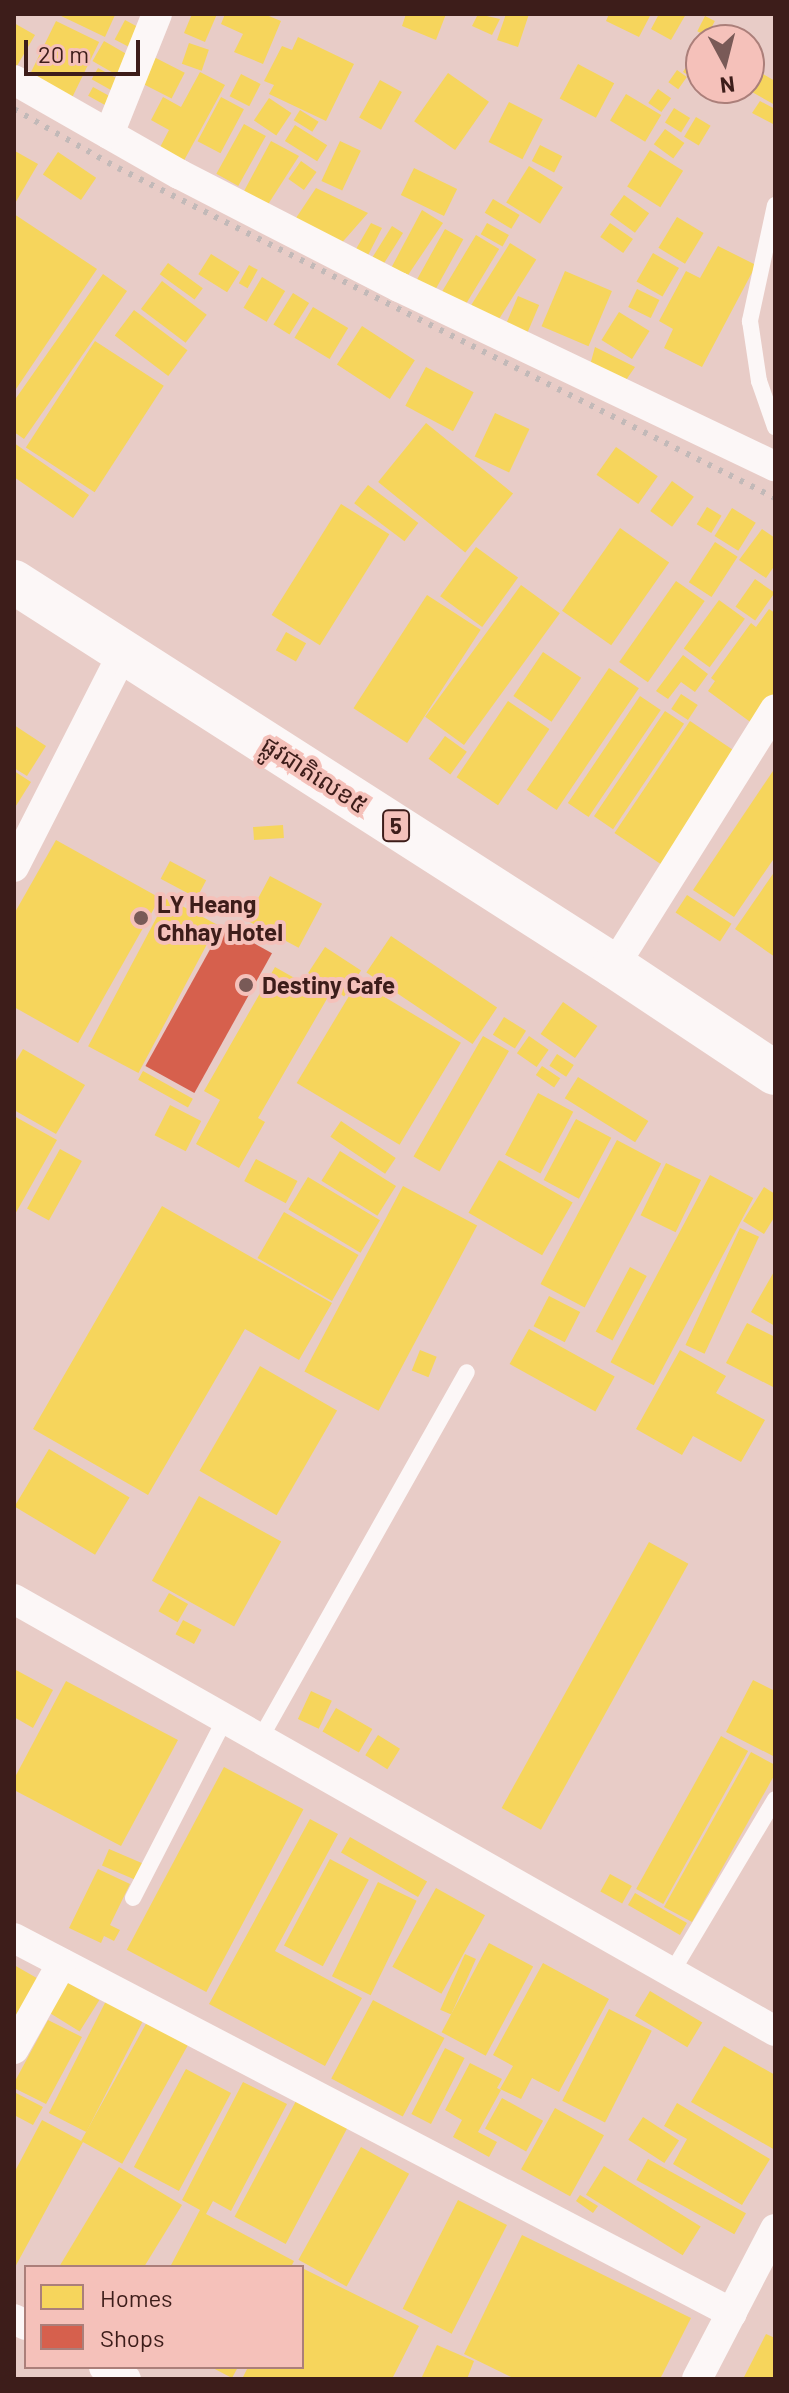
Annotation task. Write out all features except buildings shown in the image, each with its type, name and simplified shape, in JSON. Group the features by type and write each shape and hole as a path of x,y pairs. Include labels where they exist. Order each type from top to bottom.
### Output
{"highway":[{"name":"ផ្លូវជាតិលេខ៥","path":"14,582 614,966 775,1073"}],"street":[{"path":"109,134 157,14"},
{"path":"14,80 109,134 399,287 775,466"},
{"path":"14,867 124,651"},
{"path":"614,966 775,709"},
{"path":"14,1599 775,2031"},
{"path":"14,1938 732,2313"},
{"path":"14,2049 62,1963"},
{"path":"697,2379 775,2229"},
{"path":"108,2369 126,2379"}],"lane":[{"path":"775,205 750,321 759,381 775,427"},
{"path":"260,1739 467,1372"},
{"path":"133,1898 225,1719"},
{"path":"672,1972 775,1799"}],"railway":[{"path":"14,109 118,168 775,498"}],"place":[{"name":"LY Heang Chhay Hotel","path":"141,918"},
{"name":"Destiny Cafe","path":"246,985"}]}
